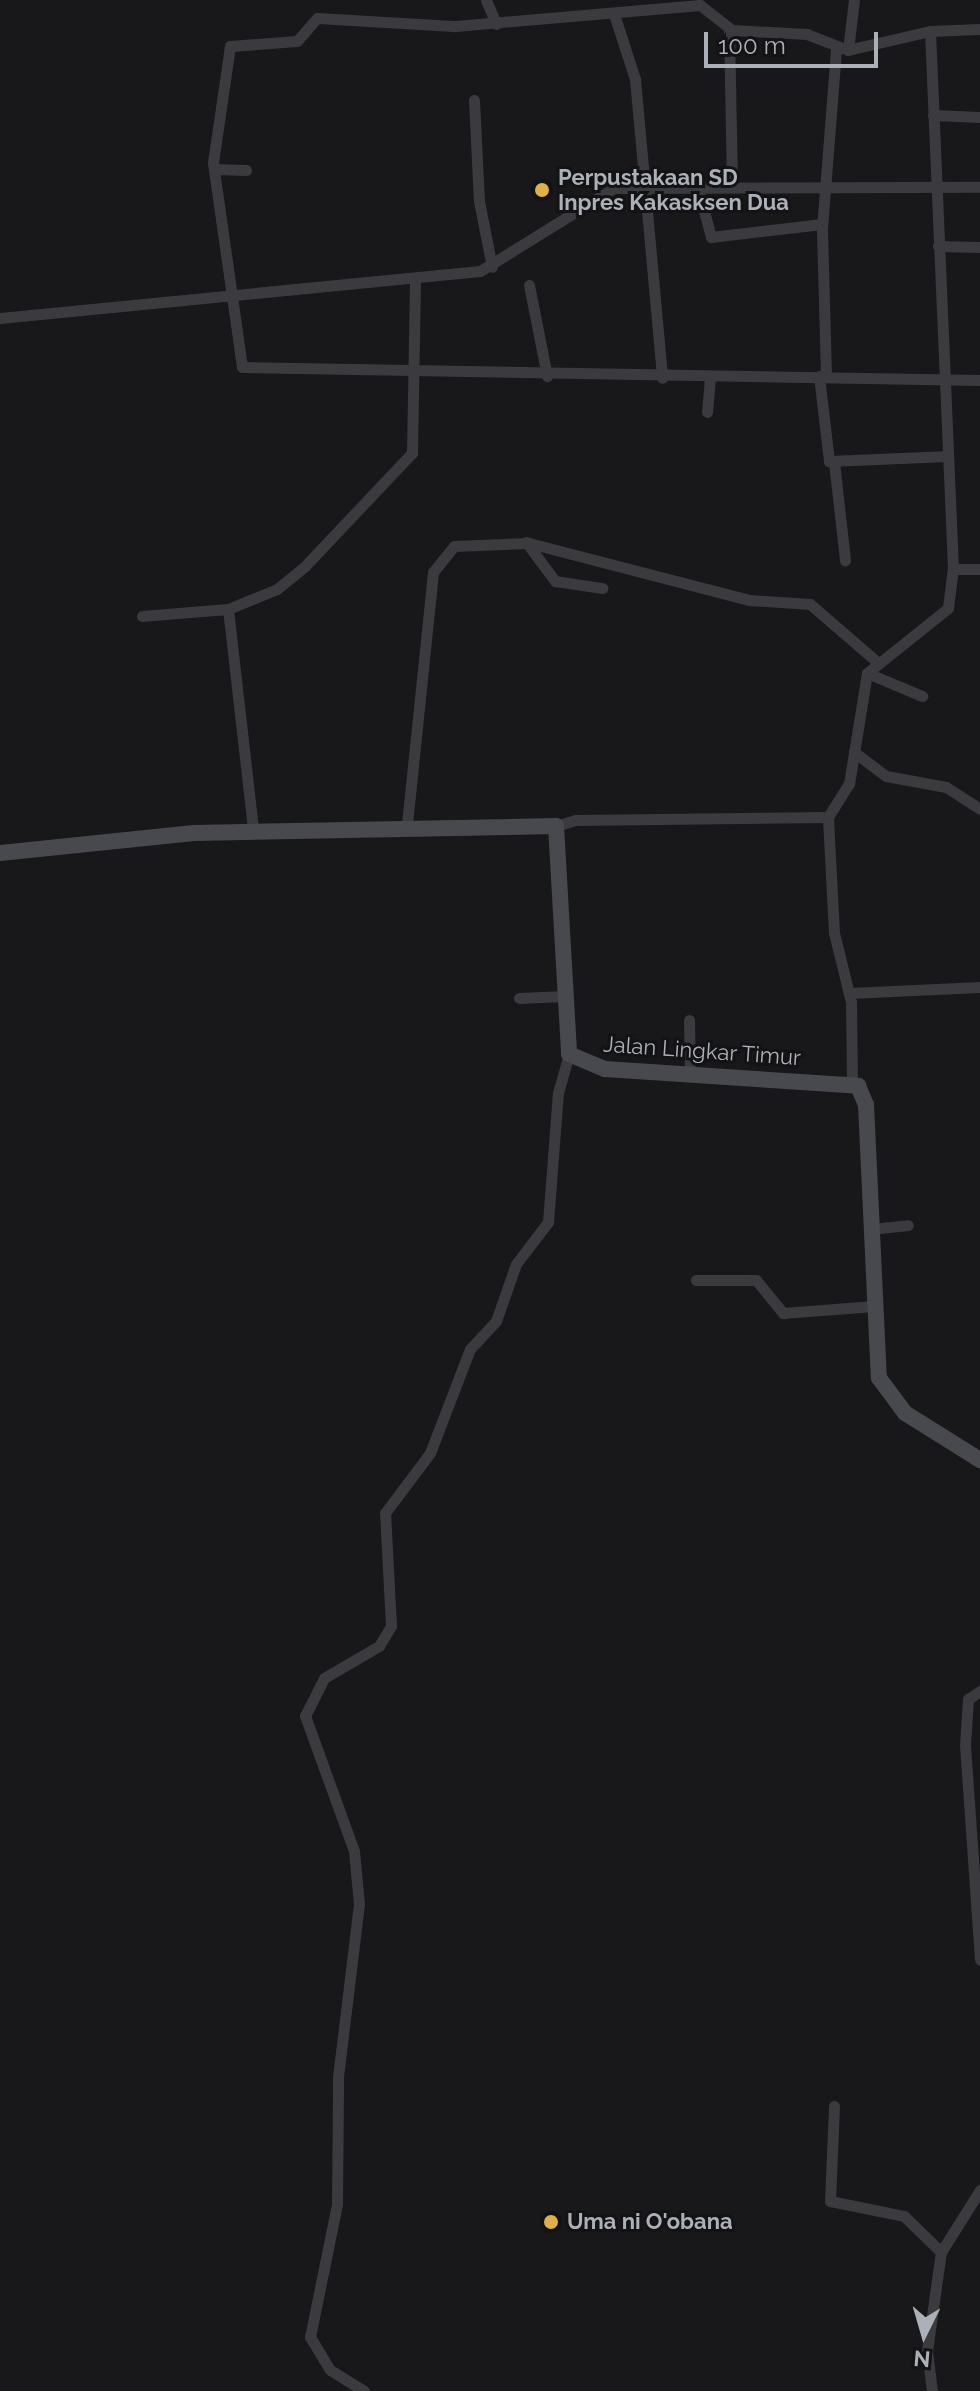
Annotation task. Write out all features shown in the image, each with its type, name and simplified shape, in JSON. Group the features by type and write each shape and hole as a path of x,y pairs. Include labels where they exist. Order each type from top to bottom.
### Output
{"main road":[{"path":"0,853 95,838 253,830 407,824 556,826 569,1054"},
{"name":"Jalan Lingkar Timur","path":"569,1054 605,1069 852,1082"},
{"path":"852,1082 866,1105 874,1306 883,1385 905,1413 980,1460"}],"street":[{"path":"486,0 496,24"},
{"path":"845,560 834,462 822,443 822,224 824,185 842,50 854,0"},
{"path":"975,380 822,376 547,376 242,367 214,169 217,110 233,43 297,41 327,16 496,24 706,6 729,28 807,34 842,50 930,31 980,29"},
{"path":"614,14 635,79 662,378"},
{"path":"729,28 732,184"},
{"path":"852,1082 849,993 834,933 828,817 849,784 867,673 876,661 948,608 953,569 930,31"},
{"path":"474,100 479,201 492,267"},
{"path":"933,115 980,117"},
{"path":"214,169 246,170"},
{"path":"0,318 229,291 415,280 492,267 596,192 732,184 980,187"},
{"path":"697,185 711,237 822,224"},
{"path":"938,246 980,247"},
{"path":"142,616 228,609 277,589 400,471 415,440 411,373 415,280"},
{"path":"529,285 547,376"},
{"path":"707,412 710,378"},
{"path":"834,462 948,456"},
{"path":"407,824 419,667 438,559 466,542 526,542 749,600 810,604 876,661"},
{"path":"526,542 555,581 602,588"},
{"path":"953,569 980,569"},
{"path":"228,609 253,830"},
{"path":"867,673 922,696"},
{"path":"854,752 886,776 946,787 980,809"},
{"path":"556,826 576,820 828,817"},
{"path":"849,993 980,987"},
{"path":"519,998 564,996"},
{"path":"689,1020 690,1074"},
{"path":"364,2391 330,2370 310,2337 337,2204 341,2036 355,1950 354,1851 306,1734 307,1706 324,1678 379,1646 391,1626 385,1513 430,1453 470,1349 496,1321 516,1264 548,1222 558,1093 569,1054"},
{"path":"871,1229 908,1225"},
{"path":"696,1280 756,1280 783,1313 874,1306"},
{"path":"980,1691 968,1699 965,1745 980,1959"},
{"path":"834,2106 830,2201 904,2216 941,2252"},
{"path":"932,2391 927,2351 941,2252 980,2190"}],"place":[{"name":"Perpustakaan SD Inpres Kakasksen Dua","path":"542,190"},
{"name":"Uma ni O'obana","path":"551,2222"}]}
